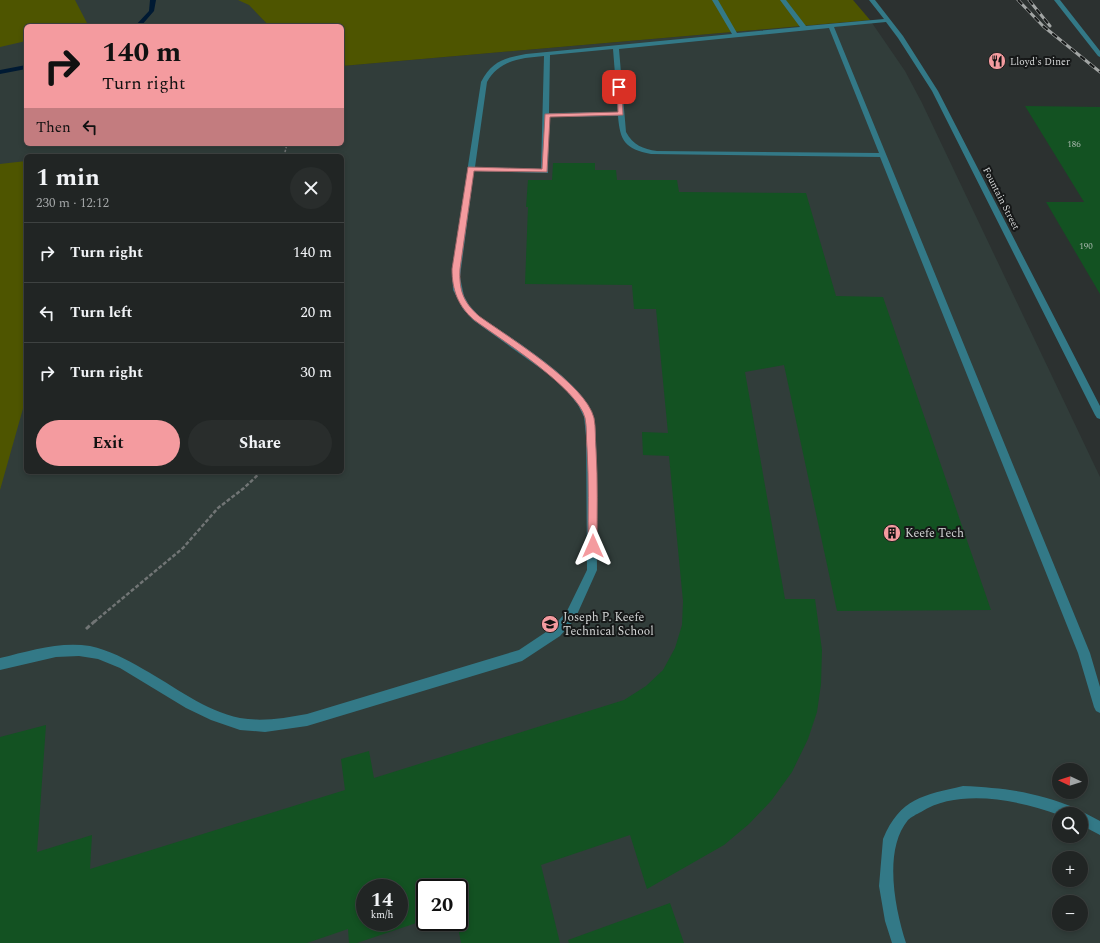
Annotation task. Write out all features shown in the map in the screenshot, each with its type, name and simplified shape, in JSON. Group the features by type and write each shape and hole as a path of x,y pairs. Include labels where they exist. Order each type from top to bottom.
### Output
{"street":[{"path":"715,0 736,36"},
{"path":"782,0 805,29"},
{"name":"Fountain Street","path":"872,0 916,60 948,116 1100,415"},
{"path":"1057,0 1100,55"},
{"path":"0,664 42,654 65,651 89,652 110,657 221,719 241,724 283,724 307,720 522,655 556,632 571,615 592,570 592,464 589,417 582,403 569,387 554,374 476,318 467,309 460,297 456,283 456,269 484,82 488,72 494,66 513,58 888,20"},
{"path":"831,26 1084,653 1100,707"},
{"path":"616,48 621,114 625,138 636,148 645,152 884,155"},
{"path":"471,169 545,171 548,54"},
{"path":"547,115 621,114"},
{"path":"899,943 892,921 886,886 890,839 904,815 928,800 963,792 1002,794 1038,801 1054,807"},
{"path":"1088,822 1100,828"}],"path":[{"path":"65,651 77,637 183,548 218,508 244,488 259,474"}],"shaded area":[{"name":"Joseph P. Keefe Technical School","path":"0,0 245,0 267,24 24,24 24,146 344,146 344,66 870,20 905,71 922,103 1100,477 1100,943 0,943"}],"green space":[{"path":"0,0 75,0 87,24 24,24 24,41 0,47"},
{"path":"238,0 853,0 870,20 344,66 344,24 267,24 249,5"},
{"path":"24,161 24,405 0,490 0,164"}],"building":[{"path":"1025,106 1100,107 1100,294 1046,202 1084,202"},
{"name":"Keefe Tech","path":"553,163 595,163 595,170 616,170 617,180 677,180 679,192 806,193 836,296 883,297 991,610 837,611 784,365 745,372 785,599 815,599 822,650 821,684 817,712 808,739 792,772 771,801 749,824 724,845 647,889 630,835 541,865 560,943 461,943 459,931 468,931 468,879 416,879 416,923 408,926 408,879 356,879 356,931 392,931 357,943 349,943 348,929 307,943 0,943 0,737 46,725 37,852 92,835 90,869 345,790 341,759 369,751 374,778 624,700 646,686 663,670 675,648 682,625 683,601 669,456 643,455 642,432 668,433 656,309 634,309 632,285 525,284 528,207 526,207 528,180 552,180"},
{"path":"670,903 684,943 569,943 568,940"}],"waterway":[{"path":"140,24 152,11 154,4 153,0"},
{"path":"0,72 24,67"}],"railway":[{"path":"1018,0 1043,26 1100,72"},
{"path":"1029,0 1050,26"}],"place":[{"name":"Lloyd's Diner","path":"997,61"},
{"name":"Keefe Tech","path":"892,533"},
{"name":"Joseph P. Keefe Technical School","path":"550,624"}],"route":[{"path":"593,546 592,464 589,417 582,403 569,387 554,374 476,318 467,309 460,297 456,283 456,269 471,169 545,171 547,115 621,114 619,87"}]}
